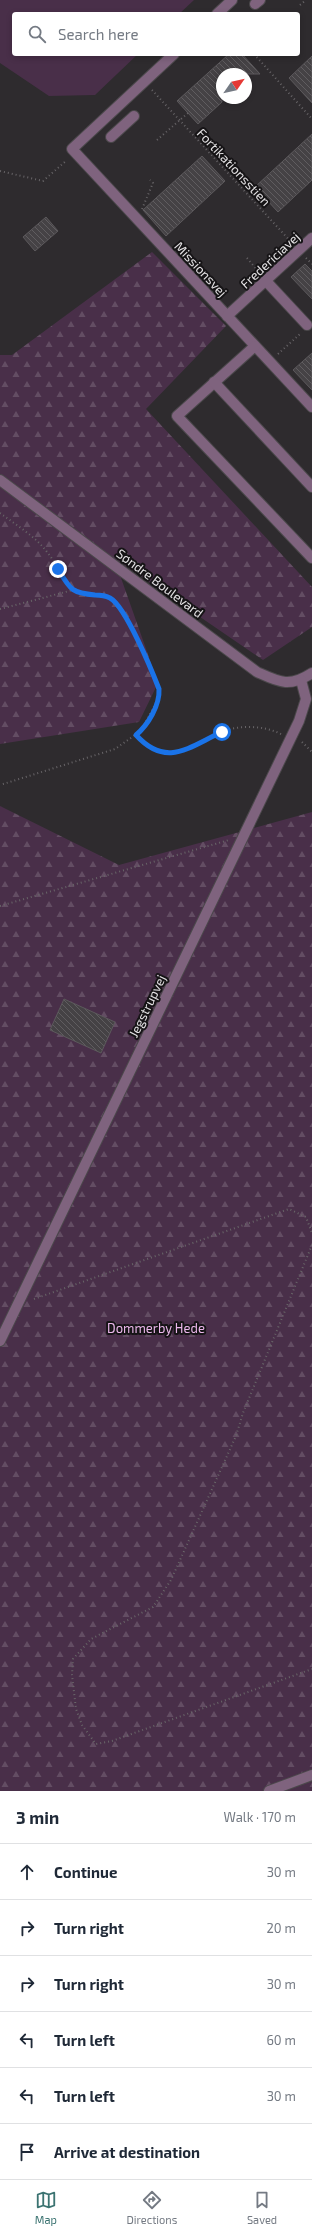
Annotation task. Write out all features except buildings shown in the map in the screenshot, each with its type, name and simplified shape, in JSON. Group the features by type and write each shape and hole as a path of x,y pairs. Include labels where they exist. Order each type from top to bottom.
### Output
{"street":[{"path":"219,12 232,0"},
{"path":"74,151 113,111 172,56"},
{"path":"113,111 125,124"},
{"path":"111,138 134,116"},
{"name":"Missionsvej","path":"74,151 312,407"},
{"name":"Fredericiavej","path":"227,316 312,238"},
{"path":"266,281 305,328"},
{"path":"255,346 177,416 312,558"},
{"path":"214,382 312,487"},
{"name":"Søndre Boulevard","path":"0,480 257,672 281,682 302,680"},
{"path":"302,680 312,672"},
{"name":"Jegstrupvej","path":"0,1342 292,736 306,699 302,680"},
{"path":"268,1791 312,1775"}],"path":[{"path":"300,5 306,0"},
{"path":"256,56 312,119"},
{"name":"Fortikationsstien","path":"144,82 312,264"},
{"path":"157,140 188,112"},
{"path":"0,171 42,181 74,151"},
{"path":"135,218 141,212 153,184 150,180"},
{"path":"247,258 266,281"},
{"path":"270,362 305,328"},
{"path":"0,513 48,552 66,583 73,590 79,594 110,598 117,605 136,636 159,689 159,697 147,722 136,735 115,749 0,785"},
{"path":"0,609 73,590"},
{"path":"136,735 153,748 172,754 182,752 222,732 238,728 252,727 292,736 312,752"},
{"path":"0,906 244,836"},
{"path":"18,1304 289,1209 306,1217 312,1233"},
{"path":"312,1245 242,1413 236,1436 171,1580 153,1607 91,1639 81,1648 73,1659 72,1675 76,1708 82,1726 96,1744 112,1741 312,1669"}],"green space":[{"path":"0,0 194,0 181,12 12,12 12,56 136,56 95,95 49,96 0,63"},
{"path":"152,252 226,326 146,409 312,587 312,627 263,660 114,558 158,683 139,722 0,744 0,355 12,355"},
{"name":"Dommerby Hede","path":"0,806 119,865 312,812 312,1791 0,1791"}],"route":[{"path":"58,569 66,583 79,594 100,595 110,598 117,605 136,636 159,689 159,697 147,722 141,731 136,735 143,742 162,752 172,754 194,747 222,732"}]}
